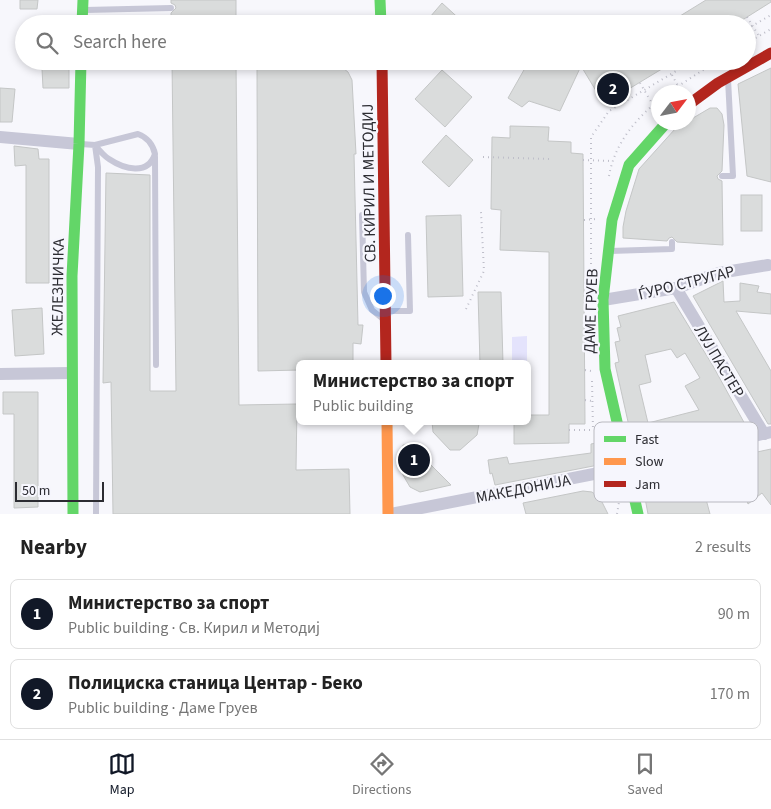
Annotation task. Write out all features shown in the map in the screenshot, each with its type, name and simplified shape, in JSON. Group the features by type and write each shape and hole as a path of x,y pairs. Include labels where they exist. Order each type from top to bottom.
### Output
{"street":[{"path":"380,0 381,15"},
{"path":"756,62 771,53"},
{"name":"ЖЕЛЕЗНИЧКА","path":"74,514 72,276 81,70"},
{"name":"СВ. КИРИЛ И МЕТОДИЈ","path":"382,70 386,360"},
{"path":"696,100 742,70"},
{"name":"ДАМЕ ГРУЕВ","path":"616,422 604,369 603,333 603,300 612,220 629,165 660,130"},
{"path":"0,136 79,144"},
{"name":"ЃУРО СТРУГАР","path":"603,300 676,288 719,273 768,264"},
{"name":"ЛУЈ ПАСТЕР","path":"676,288 767,433"},
{"path":"0,374 72,373"},
{"path":"387,425 390,514"},
{"name":"МАКЕДОНИЈА","path":"390,514 594,474"}],"lane":[{"path":"83,5 171,8"},
{"path":"722,176 733,176 728,78"},
{"path":"79,144 95,145 138,134 146,138 153,147 155,156 156,365"},
{"path":"95,145 108,158 129,168 139,169 146,167 151,164 155,156"},
{"path":"95,145 98,167 96,514"},
{"path":"362,215 364,292 372,310 386,316 410,310 408,235"},
{"path":"609,251 672,249 672,242"}],"path":[{"path":"756,24 771,15"},
{"path":"756,38 771,29"},
{"path":"756,32 759,36"},
{"path":"680,85 703,70"},
{"path":"672,74 678,85"},
{"path":"640,83 651,102"},
{"path":"483,157 549,159"},
{"path":"583,160 612,161"},
{"path":"466,309 484,271 481,212"},
{"path":"584,220 602,219"},
{"path":"585,400 592,401"},
{"path":"569,430 593,430"}],"shaded area":[{"path":"527,336 527,360 512,360 512,337"}],"building":[{"path":"20,0 38,0 37,9 20,9"},
{"path":"171,0 236,0 236,15 171,15 176,8 171,3"},
{"path":"706,0 771,0 771,2 750,15 682,15"},
{"path":"442,3 455,15 432,15"},
{"path":"771,68 771,182 747,176 738,84"},
{"path":"42,70 69,70 69,88 43,88"},
{"path":"172,70 236,70 239,405 296,404 296,470 349,469 350,514 113,514 111,382 103,383 106,173 150,175 150,391 176,391"},
{"path":"257,70 345,70 352,80 356,154 354,154 358,325 363,325 361,344 353,343 353,360 296,360 296,370 258,371"},
{"path":"442,70 472,97 445,127 415,99"},
{"path":"524,70 579,70 560,111 529,101 522,107 508,98"},
{"path":"583,70 660,70 604,104"},
{"path":"0,88 15,89 12,122 0,122"},
{"path":"710,108 717,108 722,114 724,125 722,171 717,176 722,181 723,245 677,242 672,237 667,241 623,238 626,211 639,169 674,130 696,130 696,116"},
{"path":"510,126 549,127 548,141 571,142 571,153 583,154 585,424 569,424 569,443 514,444 514,425 531,425 531,415 549,415 549,252 500,250 501,210 491,209 492,137 510,138"},
{"path":"446,135 473,160 449,187 422,162"},
{"path":"14,146 38,149 39,159 49,159 49,283 26,283 26,165 15,166"},
{"path":"741,195 762,195 762,231 741,231"},
{"path":"461,215 463,296 428,297 426,216"},
{"path":"723,281 724,302 740,301 740,283 759,286 757,292 771,294 771,314 736,311 771,371 771,424 768,424 693,296"},
{"path":"478,292 501,292 503,360 480,360"},
{"path":"674,302 713,366 744,422 652,422 699,410 685,386 700,378 685,353 677,358 671,349 645,355 651,382 639,385 648,422 628,422 615,363 619,362 615,342 620,341 617,328 621,327 618,316"},
{"path":"42,308 44,354 15,356 12,310"},
{"path":"3,392 38,392 38,507 14,508 14,414 3,414"},
{"path":"432,425 479,425 477,435 460,450 450,450 433,432"},
{"path":"594,443 594,466 495,485 492,473 490,474 488,460 507,457 509,464 591,453 591,444"},
{"path":"403,445 411,445 451,485 420,492 410,487 403,475"},
{"path":"771,449 771,505 762,493 758,496 758,452"},
{"path":"583,491 592,492 594,494 594,502 602,502 608,514 526,514 523,503"},
{"path":"646,502 707,502 710,514 648,514"}],"traffic: fast":[{"path":"82,15 83,0"},
{"path":"380,0 381,15"},
{"path":"73,514 72,276 81,70"},
{"path":"617,422 605,369 603,300 612,220 629,165 660,130"},
{"path":"635,502 638,514"}],"traffic: slow":[{"path":"387,425 388,514"}],"traffic: jam":[{"path":"756,61 771,53"},
{"path":"382,70 386,360"},
{"path":"696,99 718,83 741,70"}],"place":[{"name":"Полициска станица Центар - Беко","path":"613,89"},
{"name":"Министерство за спорт","path":"414,460"}]}
